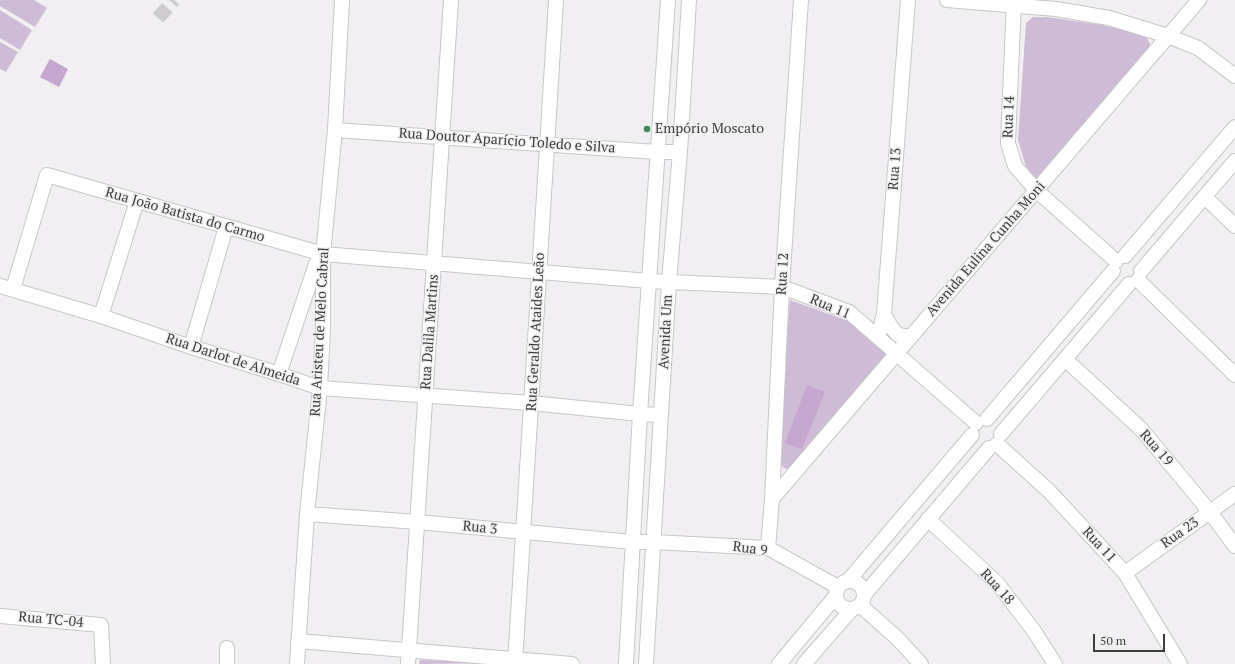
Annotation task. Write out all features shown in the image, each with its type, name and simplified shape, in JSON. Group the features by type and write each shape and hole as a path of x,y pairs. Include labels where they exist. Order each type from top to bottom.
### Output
{"street":[{"name":"Rua Aristeu de Melo Cabral","path":"297,664 306,514 320,388 323,330 323,254 335,130 342,0"},
{"name":"Rua Dalila Martins","path":"408,664 451,0"},
{"name":"Rua Geraldo Ataides Leão","path":"516,661 556,0"},
{"name":"Avenida Um","path":"626,664 640,414 668,0"},
{"name":"Avenida Um","path":"646,664 669,282 680,152 689,0"},
{"name":"Rua 12","path":"768,548 772,499 782,287 801,0"},
{"name":"Rua 13","path":"878,337 884,314 908,0"},
{"path":"947,0 1014,3 1109,18 1168,36 1198,48 1235,76"},
{"name":"Avenida Eulina Cunha Moni","path":"772,499 1199,0"},
{"name":"Rua 14","path":"1014,3 1008,143 1015,166 1036,190 1118,263"},
{"path":"779,664 840,588 1235,127"},
{"name":"Rua Doutor Aparício Toledo e Silva","path":"335,130 657,152 680,152"},
{"path":"804,664 859,603 928,519 996,442 1065,359 1235,161"},
{"name":"Rua João Batista do Carmo","path":"7,288 47,175 323,254 539,272"},
{"path":"1205,197 1235,226"},
{"path":"102,316 138,201"},
{"path":"191,347 226,227"},
{"path":"279,374 316,264 323,254"},
{"path":"1133,257 1137,260 1140,264 1136,278 1124,284 1119,282 1115,278 1118,263 1133,257"},
{"name":"Rua 11","path":"539,272 649,281 782,287 849,312 978,426"},
{"path":"1136,278 1235,374"},
{"name":"Rua Darlot de Almeida","path":"7,288 102,316 191,347 320,388 531,403 661,415"},
{"path":"884,314 891,327 898,335 910,337"},
{"name":"Rua 19","path":"1065,359 1141,429 1210,512 1235,546"},
{"path":"992,420 997,423 1000,427 996,442 984,448 978,445 974,441 978,426 992,420"},
{"name":"Rua 11","path":"996,442 1050,491 1125,573 1180,664"},
{"name":"Rua 23","path":"1125,573 1235,494"},
{"name":"Rua 3","path":"306,514 418,522 523,533 633,542 654,542"},
{"name":"Rua 18","path":"928,519 998,584 1034,631 1055,664"},
{"name":"Rua 9","path":"654,542 768,548 840,588"},
{"path":"856,581 860,584 863,588 859,603 847,609 842,607 837,602 840,588 856,581"},
{"path":"859,603 897,638 921,664"},
{"name":"Rua TC-04","path":"0,616 101,625 103,664"},
{"path":"298,641 516,661 572,664"},
{"path":"227,648 227,664"}],"shaded area":[{"path":"0,0 34,0 47,8 35,27 0,6"},
{"path":"0,10 32,30 20,50 0,38"},
{"path":"1033,17 1047,17 1102,25 1136,33 1147,38 1151,46 1037,180 1026,167 1018,140 1026,23"},
{"path":"0,42 18,52 6,72 0,69"},
{"path":"790,300 848,321 890,355 791,468 787,469 779,464 778,446"},
{"path":"420,660 507,663 419,664"}],"building":[{"path":"50,59 68,69 59,87 40,77"},
{"path":"807,385 825,392 802,449 785,443"}],"tunnel":[{"path":"158,18 174,0"}],"place":[{"name":"Empório Moscato","path":"647,129"}]}
